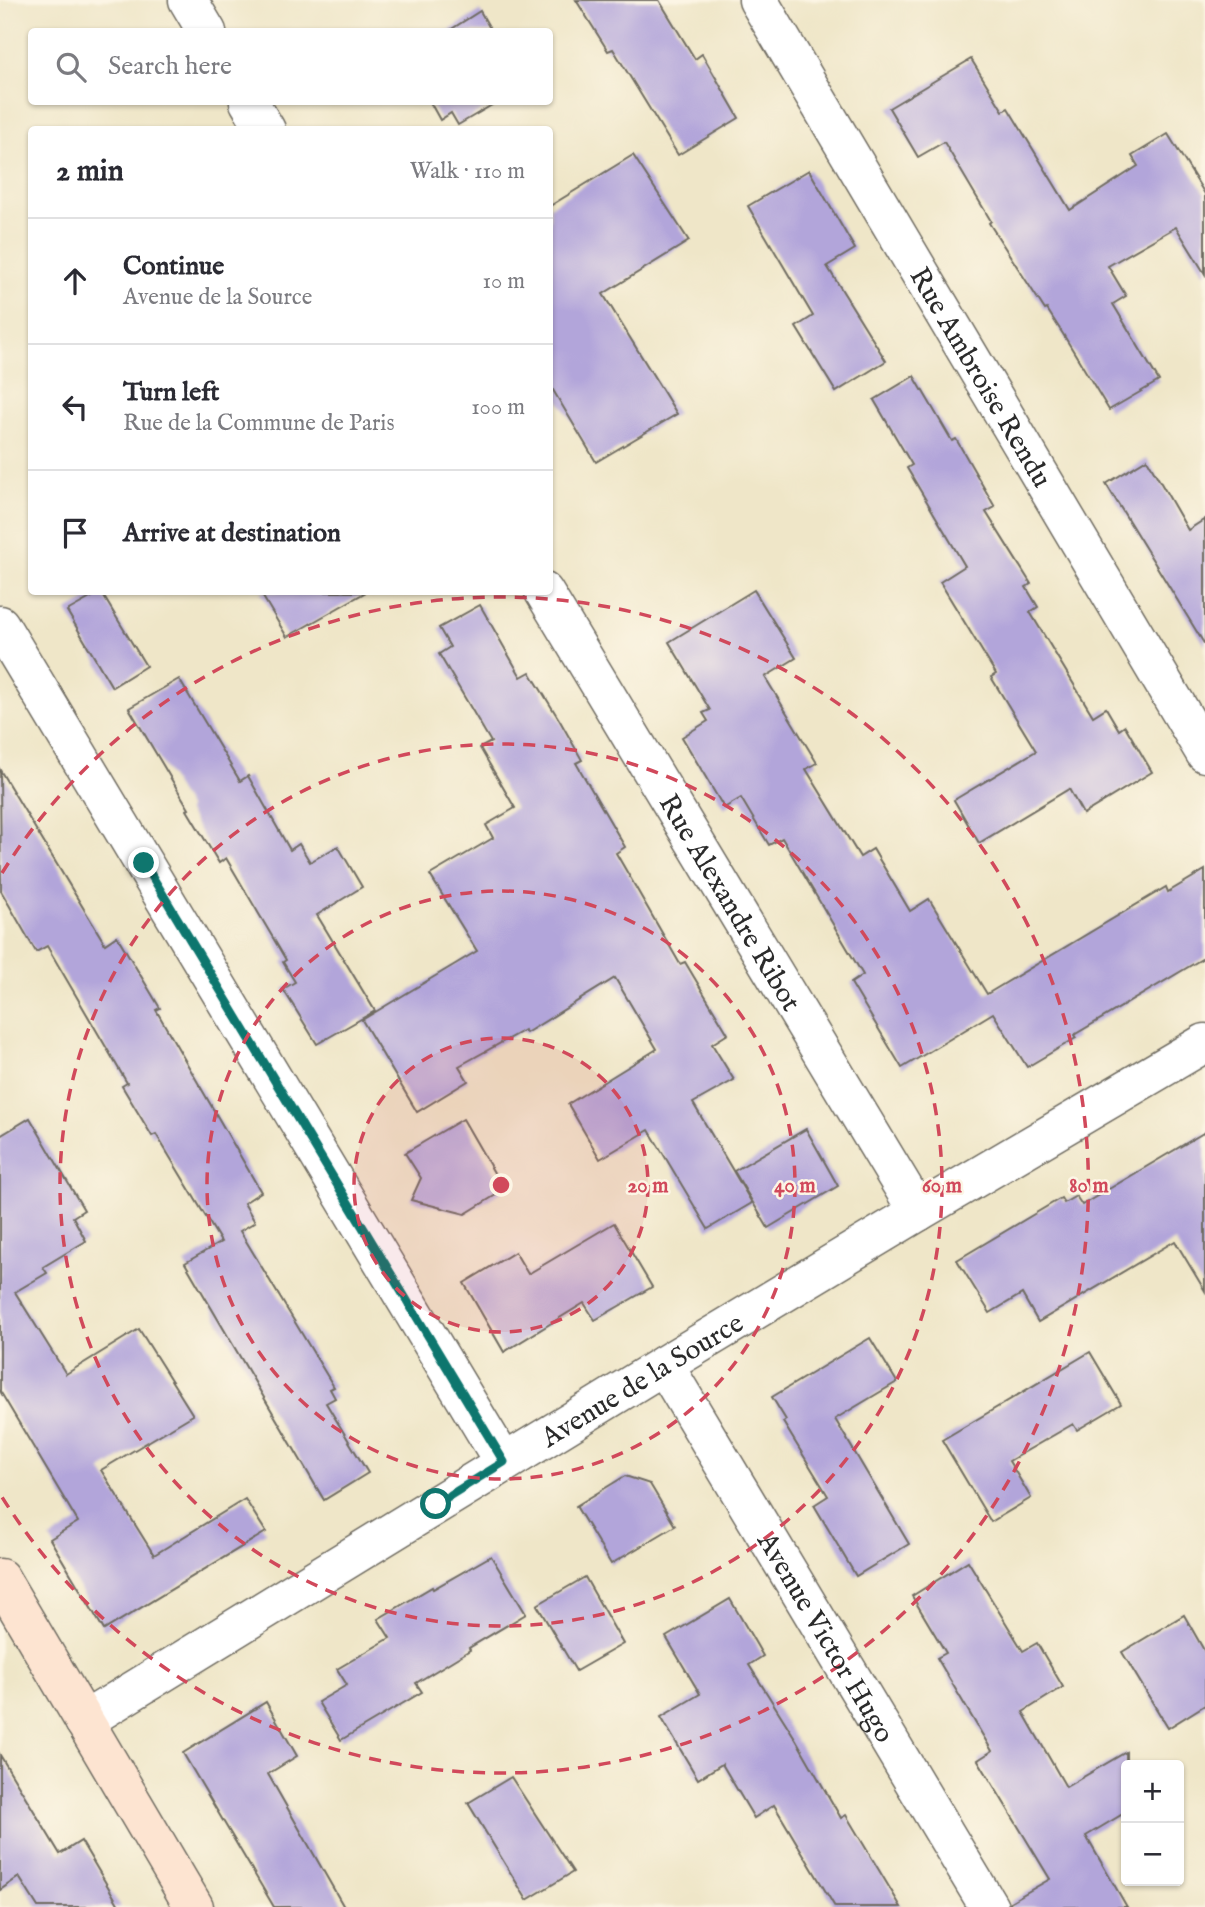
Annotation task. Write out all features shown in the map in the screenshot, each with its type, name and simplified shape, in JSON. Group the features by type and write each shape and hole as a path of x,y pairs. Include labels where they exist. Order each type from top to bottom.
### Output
{"street":[{"path":"188,0 205,28"},
{"name":"Rue Ambroise Rendu","path":"758,0 1205,753"},
{"path":"251,105 264,126"},
{"name":"Rue Alexandre Ribot","path":"546,595 918,1212"},
{"path":"0,625 504,1462"},
{"name":"Avenue de la Source","path":"84,1721 664,1365 1205,1043"},
{"name":"Avenue Victor Hugo","path":"664,1365 989,1907"},
{"path":"0,1578 194,1907"}],"building":[{"path":"576,0 659,0 695,59 702,54 739,118 678,155 613,49 608,51"},
{"path":"480,11 490,28 453,28"},
{"path":"971,59 1003,111 1008,108 1070,210 1138,166 1132,156 1168,134 1205,194 1205,274 1176,227 1108,266 1126,296 1113,304 1159,381 1109,410 1047,309 1045,310 989,223 991,221 944,142 918,157 889,108"},
{"path":"432,105 492,105 458,125 451,113 440,120"},
{"path":"633,155 689,241 603,294 677,414 596,462 553,390 553,204"},
{"path":"809,170 855,249 827,266 886,361 836,392 796,327 813,316 748,206"},
{"path":"914,376 952,441 956,439 995,507 986,512 1031,584 1026,587 1038,607 1030,612 1093,716 1106,708 1119,730 1125,726 1152,772 1083,814 1069,789 979,843 954,800 1036,751 991,677 996,674 940,582 965,566 907,468 912,465 874,400"},
{"path":"1147,459 1188,530 1205,519 1205,645 1106,484"},
{"path":"754,590 796,658 765,677 817,763 806,769 860,857 873,849 910,911 929,899 987,994 1166,887 1168,892 1205,870 1205,957 1074,1035 1076,1038 1027,1067 993,1013 902,1068 851,983 863,975 782,838 769,845 741,798 724,808 682,737 708,721 703,713 710,710 669,642"},
{"path":"96,595 103,595 146,666 112,687 67,611"},
{"path":"262,595 361,595 287,637"},
{"path":"480,605 521,677 530,672 560,721 582,760 576,763 625,847 616,853 680,964 685,962 728,1034 712,1044 734,1080 693,1103 752,1203 708,1229 649,1130 600,1159 568,1104 657,1049 615,978 526,1033 524,1030 459,1066 468,1081 417,1112 362,1020 477,951 430,875 493,838 486,825 515,808 480,748 491,742 439,654 450,647 439,628"},
{"path":"179,679 240,781 248,776 290,850 299,844 310,862 338,846 362,887 317,915 375,1011 317,1044 283,989 295,982 283,962 286,960 226,858 219,863 129,708"},
{"path":"0,770 105,944 117,936 160,1008 156,1010 261,1192 244,1203 255,1222 240,1231 334,1387 330,1389 335,1398 326,1403 368,1473 324,1500 185,1263 221,1242 156,1134 152,1136 122,1086 127,1083 47,946 36,952 1,891"},
{"path":"30,1118 84,1210 73,1217 86,1241 43,1267 47,1273 15,1292 66,1374 139,1329 193,1415 101,1470 154,1555 245,1499 266,1532 104,1630 50,1539 78,1522 0,1391 0,1136"},
{"path":"463,1119 504,1190 465,1214 411,1200 421,1178 405,1153"},
{"path":"806,1129 838,1186 768,1228 734,1171"},
{"path":"1205,1132 1205,1291 1175,1241 1038,1322 1022,1294 990,1313 957,1260 1061,1198 1064,1203 1076,1196 1082,1205"},
{"path":"614,1223 652,1287 595,1320 584,1303 504,1352 464,1283 515,1252 528,1274"},
{"path":"870,1338 897,1382 835,1419 909,1544 856,1576 814,1505 828,1496 783,1422 786,1420 772,1397"},
{"path":"1090,1352 1121,1404 1077,1430 1073,1424 1009,1461 1031,1498 991,1522 942,1440"},
{"path":"625,1476 650,1484 675,1526 611,1564 576,1506"},
{"path":"491,1556 526,1614 416,1683 422,1692 341,1740 318,1702 347,1685 337,1669 390,1638 378,1619"},
{"path":"968,1561 1023,1651 1037,1643 1063,1687 1023,1712 1066,1787 1126,1752 1126,1760 1121,1760 1121,1815 1086,1836 1127,1907 1011,1907 1010,1902 1050,1879 978,1760 992,1751 937,1658 946,1653 912,1596"},
{"path":"585,1577 623,1644 576,1671 537,1605"},
{"path":"730,1599 763,1656 749,1665 841,1818 846,1815 901,1907 835,1907 774,1805 754,1818 722,1764 698,1779 661,1717 700,1694 666,1637"},
{"path":"1184,1615 1205,1652 1205,1705 1168,1728 1122,1652"},
{"path":"266,1702 297,1756 268,1774 344,1907 274,1907 183,1753"},
{"path":"0,1755 60,1854 81,1841 120,1907 38,1907 19,1877 0,1890"},
{"path":"511,1777 573,1872 527,1900 468,1803"}],"route":[{"path":"144,863 504,1462 436,1504"}]}
